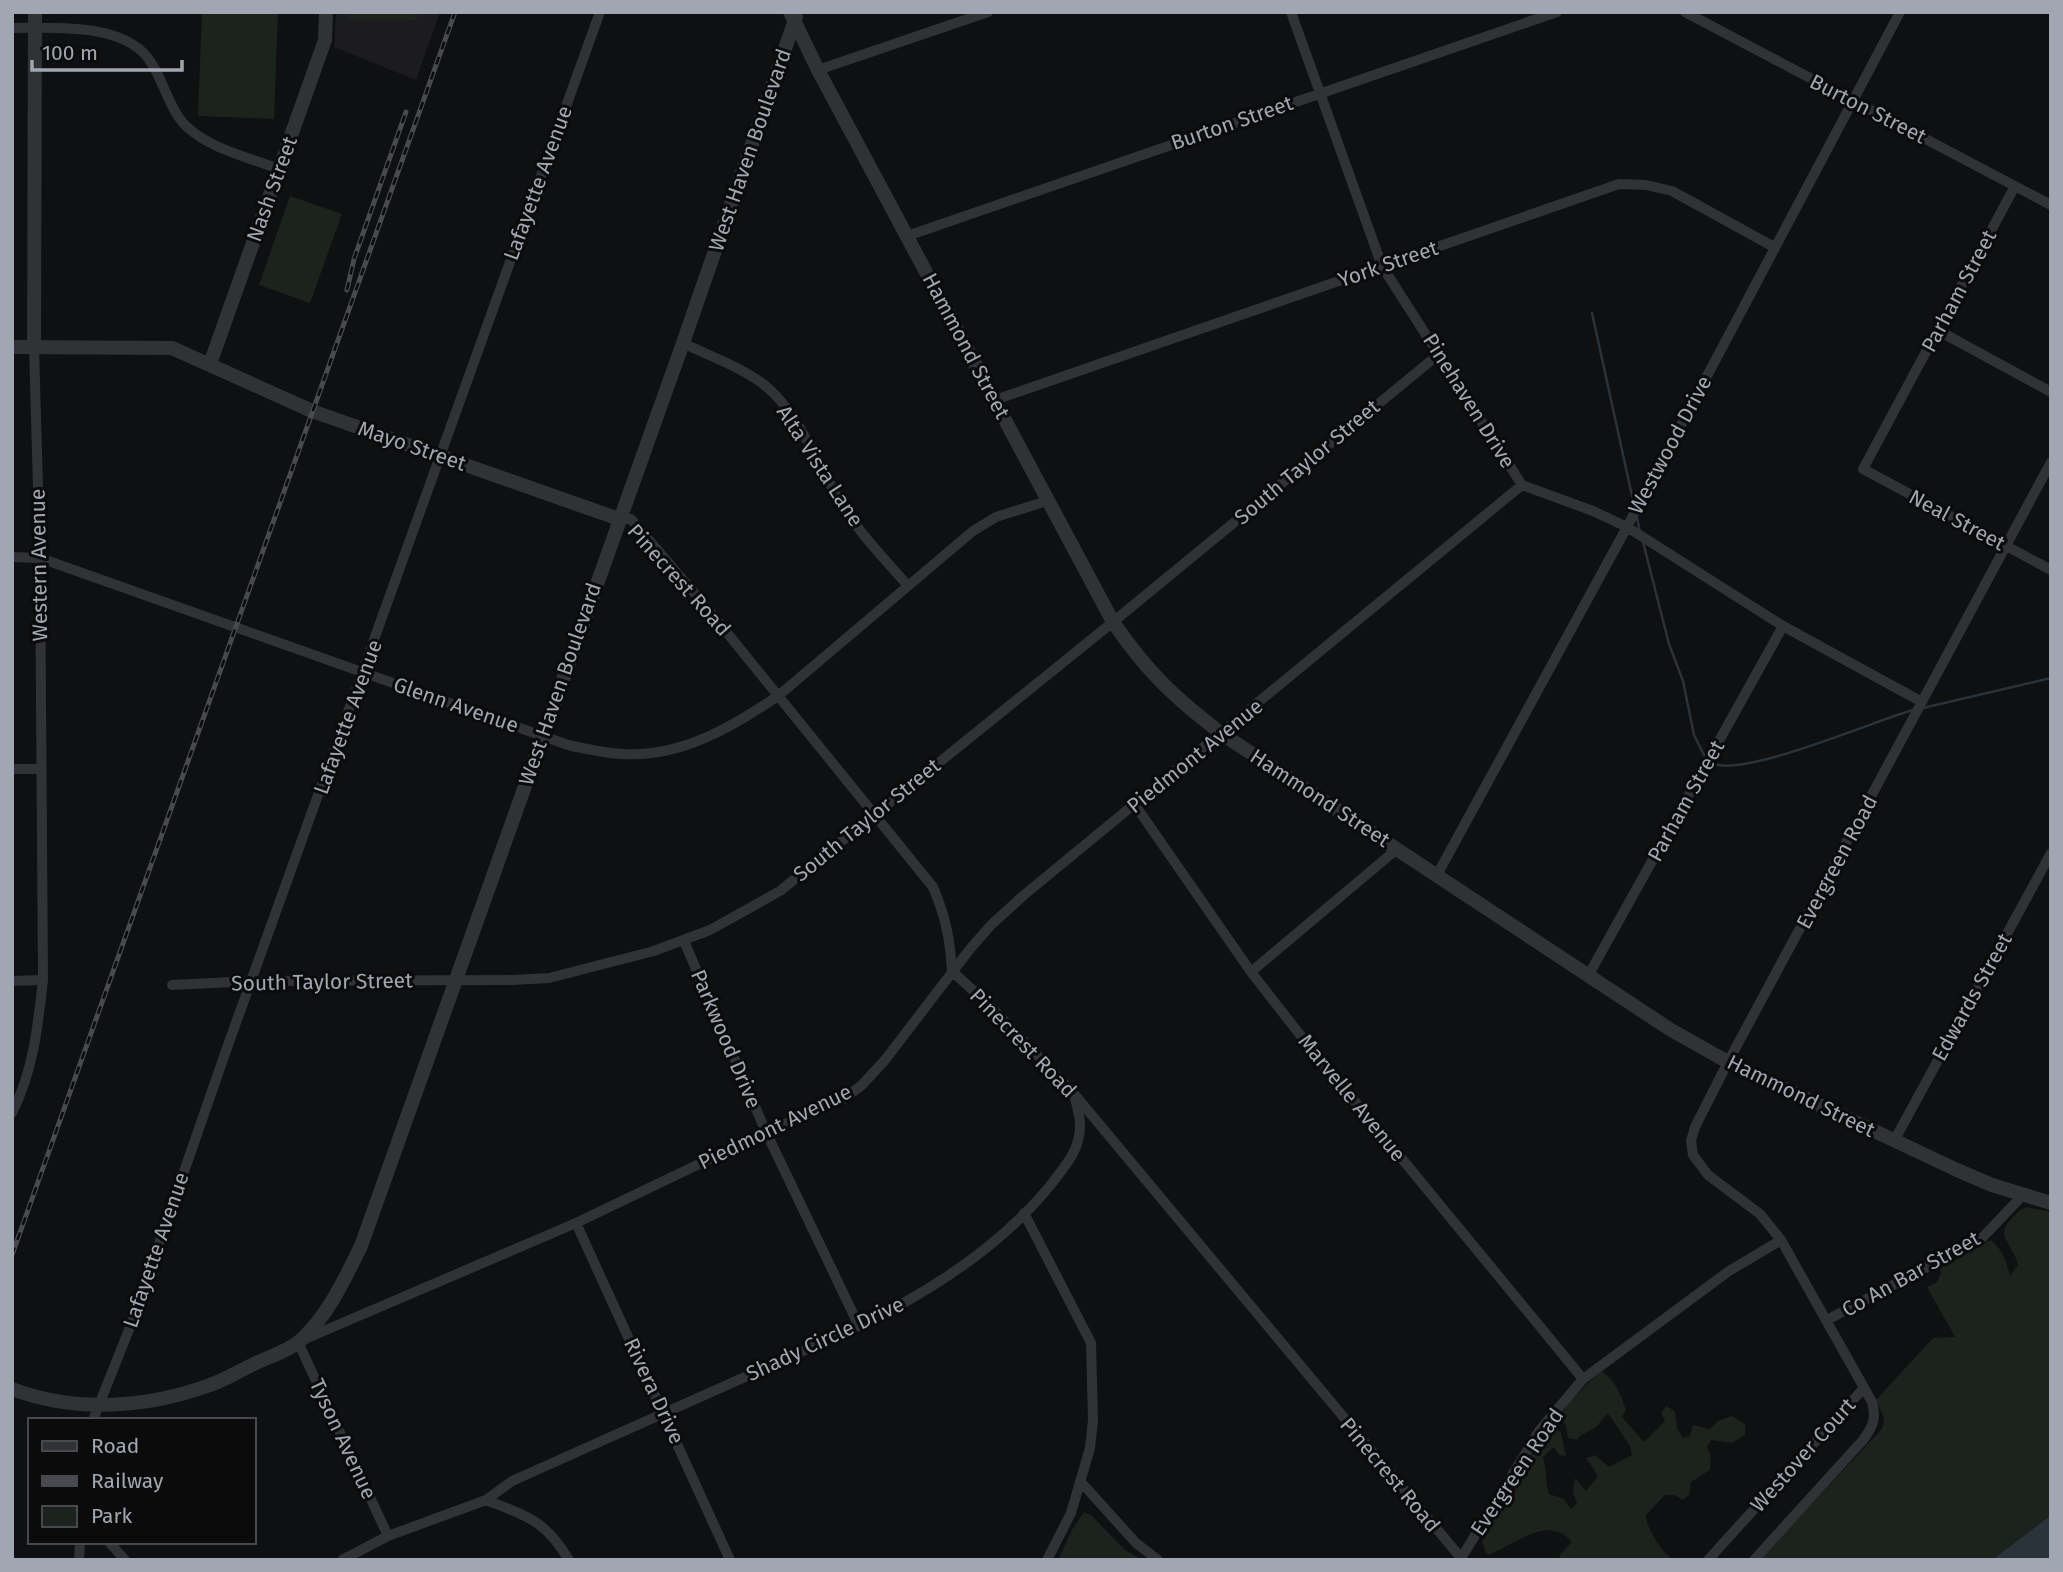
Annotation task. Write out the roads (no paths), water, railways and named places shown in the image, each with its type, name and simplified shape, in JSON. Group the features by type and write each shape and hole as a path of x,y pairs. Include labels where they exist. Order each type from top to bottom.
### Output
{"street":[{"name":"Western Avenue","path":"12,1113 29,1072 43,981 40,558 34,347 35,12"},
{"name":"Nash Street","path":"209,364 324,40 326,12"},
{"name":"Lafayette Avenue","path":"95,1413 130,1327 600,12"},
{"path":"818,70 988,12"},
{"name":"Pinehaven Drive","path":"1291,12 1382,266 1522,485 1593,511 1627,527 1783,626 1923,702"},
{"name":"Burton Street","path":"907,236 1557,12"},
{"name":"Burton Street","path":"1685,12 2051,205"},
{"name":"Westwood Drive","path":"1437,875 1627,527 1900,12"},
{"name":"Hammond Street","path":"794,15 818,70 1113,622 1137,658 1174,697 1222,734 1671,1030 1728,1062 1968,1175 2051,1203"},
{"name":"West Haven Boulevard","path":"298,1342 319,1321 335,1298 361,1246 683,343 794,15"},
{"path":"12,28 106,32 122,37 145,54 151,62 185,125 216,145 279,169"},
{"name":"York Street","path":"995,400 1619,184 1646,185 1672,191 1774,247"},
{"name":"Parham Street","path":"1863,470 2015,186"},
{"path":"1939,331 2051,391"},
{"name":"Alta Vista Lane","path":"683,343 750,375 769,389 809,444 841,505 907,585"},
{"name":"Mayo Street","path":"12,347 172,348 312,411 619,519"},
{"name":"South Taylor Street","path":"173,985 253,981 549,978 622,961 684,941 740,914 780,891 1113,622 1438,354"},
{"name":"Evergreen Road","path":"1863,1389 1781,1240 1760,1214 1707,1175 1693,1155 1691,1141 1695,1127 1728,1062 2051,462"},
{"name":"Neal Street","path":"1863,470 2051,570"},
{"name":"Piedmont Avenue","path":"12,1389 95,1413 213,1384 298,1342 576,1223 766,1132 845,1098 862,1085 885,1060 952,971 991,925 1522,485"},
{"name":"Glenn Avenue","path":"12,557 40,558 568,745 623,754 662,751 687,745 721,731 778,696 973,531 996,517 1047,501"},
{"name":"Pinecrest Road","path":"619,519 631,520 708,608 933,887 948,930 952,971 994,1010 1075,1095 1461,1559"},
{"name":"Parham Street","path":"1588,976 1783,626"},
{"path":"12,769 41,769"},
{"name":"Marvelle Avenue","path":"1135,805 1251,972 1583,1379"},
{"path":"1251,972 1397,849"},
{"name":"Edwards Street","path":"1894,1140 2051,853"},
{"name":"Parkwood Drive","path":"684,941 766,1132 859,1326"},
{"path":"12,981 43,981"},
{"name":"Shady Circle Drive","path":"388,1536 485,1500 512,1481 859,1326 948,1277 1036,1203 1073,1155 1080,1135 1080,1118 1075,1095"},
{"name":"Co An Bar Street","path":"1827,1320 1982,1238 2023,1195"},
{"path":"1024,1213 1091,1343 1093,1420 1090,1448 1071,1513 1047,1560"},
{"name":"Rivera Drive","path":"576,1223 730,1560"},
{"name":"Evergreen Road","path":"1461,1559 1539,1431 1583,1379 1729,1271 1781,1240"},
{"name":"Tyson Avenue","path":"298,1342 388,1536"},
{"name":"Westover Court","path":"1708,1560 1863,1389 1872,1402 1875,1413 1868,1433 1754,1560"},
{"path":"1080,1481 1136,1543 1158,1560"},
{"path":"485,1500 529,1517 544,1527 569,1560"},
{"path":"342,1560 388,1536"},
{"path":"111,1544 125,1560"}],"waterway":[{"path":"1592,313 1634,505"},
{"path":"1637,518 1640,532"},
{"path":"1643,542 1669,644 1683,681 1694,735 1705,757"},
{"path":"1923,708 2051,678"},
{"path":"1712,763 1727,766 1779,756 1913,710"}],"railway":[{"path":"12,1255 455,12"},
{"path":"347,290 354,259 406,112"}]}
